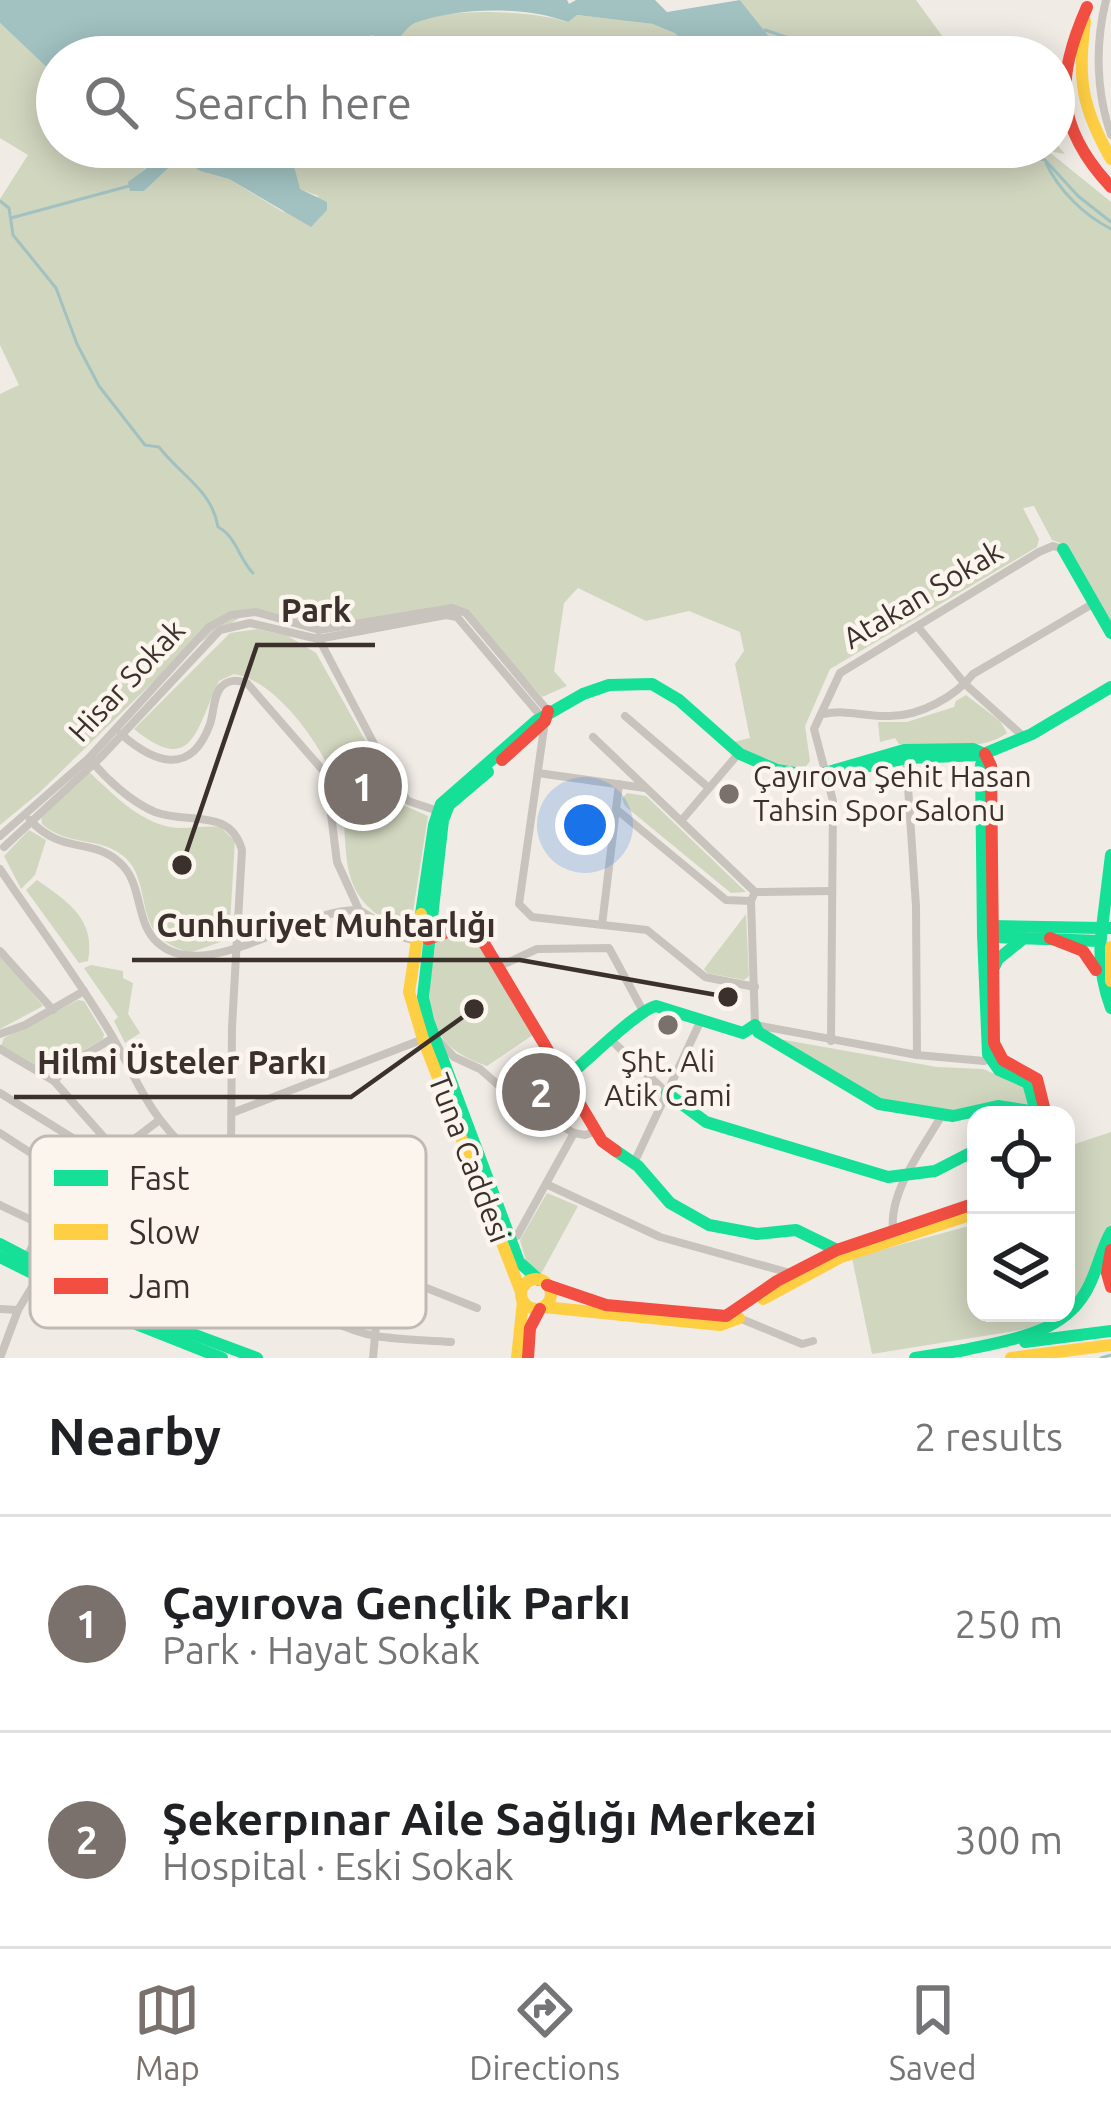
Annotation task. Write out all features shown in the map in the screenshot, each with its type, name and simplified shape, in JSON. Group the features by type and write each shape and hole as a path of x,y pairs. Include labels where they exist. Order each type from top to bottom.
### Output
{"main road":[{"path":"1088,4 1079,82 1084,114 1111,160 1098,172"},
{"path":"1072,36 1088,4"},
{"path":"1075,136 1111,187"},
{"path":"1063,549 1111,633"},
{"path":"442,812 451,793 545,716 590,692 631,682 655,683 739,753 794,776 838,776 905,754 986,754 1111,687"},
{"path":"986,754 992,766 989,932 994,1057"},
{"path":"986,754 981,765 994,1057"},
{"name":"Tuna Caddesi","path":"442,812 423,940 409,992 506,1242 522,1297"},
{"path":"1109,995 1099,969 1107,937 1111,855"},
{"path":"992,895 1007,920 1022,933 1084,951 1109,995"},
{"path":"423,940 472,923 602,1141 634,1163 670,1203 709,1225 757,1234 796,1230 839,1254"},
{"path":"989,932 1107,937"},
{"path":"992,971 1022,933"},
{"path":"1050,938 1107,937"},
{"path":"567,1077 642,1009 656,1006 742,1033 755,1025 758,1032 879,1104 942,1115 967,1114"},
{"path":"994,1057 1036,1079 1039,1106"},
{"path":"667,1093 706,1121 888,1177 905,1178 967,1158"},
{"path":"517,1358 522,1297 530,1281 584,1301 736,1316 791,1273 893,1230 967,1206"},
{"path":"522,1297 542,1308 720,1325 839,1254 973,1214"},
{"path":"959,1351 1049,1328 1063,1320 1083,1298 1111,1232"},
{"name":"Tuna Caddesi","path":"506,1242 519,1262 543,1283"},
{"path":"0,1244 30,1258"},
{"path":"1111,1250 1107,1273 1111,1287"},
{"path":"0,1257 30,1271"},
{"path":"528,1358 530,1328 551,1294 543,1283"},
{"path":"151,1328 222,1358"},
{"path":"915,1358 1111,1331"},
{"path":"1011,1358 1111,1345"},
{"path":"191,1348 257,1358"}],"street":[{"path":"1088,4 1104,3 1098,63 1111,135"},
{"path":"1075,83 1079,82"},
{"name":"Atakan Sokak","path":"821,714 840,674 1039,552 1053,546 1063,549"},
{"path":"831,1040 833,801 814,729 821,714 842,710 885,717 910,715 1094,603"},
{"name":"Hisar Sokak","path":"1,844 91,761 209,627 231,615 256,612 318,635 452,608 466,613 545,716"},
{"path":"918,627 965,684 1024,737"},
{"path":"318,635 394,782 408,801 442,812"},
{"path":"117,732 147,754 179,760 202,741 224,683 247,683 326,774 338,862 359,910"},
{"path":"545,716 519,904 532,917 647,931 705,977 755,987"},
{"path":"625,716 709,788"},
{"path":"592,737 753,897 755,1025 917,1055 994,1057"},
{"path":"681,821 739,753"},
{"path":"905,754 916,897 917,1055"},
{"path":"91,761 150,810 175,819 216,819 238,836 242,850 232,1136"},
{"name":"Hisar Sokak","path":"1,844 91,761"},
{"path":"538,773 646,788"},
{"path":"602,926 619,784"},
{"path":"616,809 726,900 831,891"},
{"path":"30,820 50,839 103,851 118,860 136,890 152,937 163,948 198,958 350,909 405,938 423,940"},
{"path":"0,869 4,883 113,1038 158,1121 174,1136"},
{"path":"500,966 538,949 609,948 642,1009"},
{"path":"0,951 53,1010"},
{"path":"0,1034 84,992"},
{"path":"634,1163 702,1018"},
{"path":"232,1113 428,1037 513,1098 574,1133 596,1131"},
{"path":"54,1081 70,1064 113,1038"},
{"path":"611,1041 667,1093"},
{"path":"0,1049 54,1081 103,1136"},
{"path":"0,1093 73,1136"},
{"path":"893,1230 905,1178 942,1115"},
{"path":"138,1136 158,1121"},
{"path":"0,1133 30,1152"},
{"path":"506,1242 517,1237 574,1133"},
{"path":"546,1184 660,1237 791,1273"},
{"path":"0,1204 30,1220"},
{"path":"27,1256 30,1250"},
{"path":"426,1288 477,1308"},
{"path":"0,1358 30,1290"},
{"path":"0,1309 18,1310"},
{"path":"736,1316 802,1344 813,1341"},
{"path":"348,1328 376,1336 451,1342"},
{"path":"373,1358 377,1328"}],"green space":[{"path":"740,0 916,0 942,36 768,36"},
{"path":"462,13 533,15 567,22 577,15 653,24 696,36 401,36 422,20"},
{"path":"0,23 36,57 36,168 146,168 129,182 144,191 168,168 196,168 229,179 283,212 319,196 299,189 294,168 1069,168 1111,202 1111,623 1066,545 1052,540 1034,506 1023,508 1039,539 1037,547 830,669 805,726 810,761 803,771 794,771 766,763 734,742 750,738 735,664 744,651 740,632 689,611 646,621 578,588 564,603 554,671 567,686 542,697 467,612 451,608 317,630 246,614 183,653 0,825 0,394 19,385 0,345 0,199 28,155 0,138"},
{"path":"257,629 288,636 316,653 401,804 428,816 411,924 404,931 370,908 355,889 334,780 300,722 268,690 234,674 219,681 198,729 181,747 169,749 134,729 230,633"},
{"path":"966,695 1000,721 1007,733 970,745 899,744 895,738 880,742 878,722 907,722 954,707"},
{"path":"89,772 147,819 176,828 220,827 235,841 229,939 189,953 167,943 151,924 135,872 122,855 103,845 62,836 42,824 41,814"},
{"path":"627,793 646,796 746,892 731,893 625,806 622,799"},
{"path":"29,830 46,840 35,875 21,889 4,856"},
{"path":"37,880 69,904 84,923 88,961 79,963 26,890"},
{"path":"746,914 749,976 744,980 707,973 704,969"},
{"path":"471,927 533,1035 487,1066 449,1046 439,1032 430,1001 436,942"},
{"path":"0,955 43,1006 0,1029"},
{"path":"84,968 123,971 123,978 133,983 128,1014 140,1033 125,1043 114,1021 118,1017"},
{"path":"84,1001 103,1039 61,1069 46,1072 1,1046 4,1038"},
{"path":"779,1039 937,1067 983,1069 1025,1087 1029,1106 996,1101 948,1112 881,1102"},
{"path":"1111,1132 1111,1226 1075,1298 1075,1214 1075,1144"},
{"path":"547,1193 578,1206 541,1274 527,1264 520,1240"},
{"path":"967,1226 967,1322 1043,1322 1027,1329 872,1354 852,1258"}],"water":[{"path":"0,0 567,0 569,4 576,0 655,0 667,12 740,0 768,36 678,36 653,24 577,15 568,22 532,13 471,11 415,23 401,36 36,36 36,57 0,23"},
{"path":"147,168 168,168 144,191 130,191 128,182"},
{"path":"196,168 295,168 300,189 327,202 327,210 311,227 229,179"}],"waterway":[{"path":"765,30 783,36"},
{"path":"1049,168 1073,201 1111,229"},
{"path":"1052,168 1111,222"},
{"path":"11,218 129,186"},
{"path":"0,201 9,208 13,235 56,288 99,386 145,445 159,447 202,493 218,527 253,573"},
{"path":"1101,1358 1111,1355"}],"traffic: fast":[{"path":"1063,549 1111,633"},
{"path":"421,914 441,804 536,721 609,685 652,684 679,700 740,754 777,770 818,777 908,758 981,755 1032,734 1111,687"},
{"path":"825,773 904,750 973,749 982,753"},
{"path":"983,935 981,765 985,754"},
{"path":"488,772 449,805 443,820 423,997 519,1262 539,1280"},
{"path":"992,926 1102,928 1111,855"},
{"path":"992,926 983,935 988,1054 999,1070 1028,1083 1034,1106"},
{"path":"1111,928 1102,928 1100,949 1111,1008"},
{"path":"992,937 1100,941"},
{"path":"993,969 1024,938"},
{"path":"567,1077 625,1026 656,1006 743,1033 755,1025 758,1032 879,1104 953,1116 967,1113"},
{"path":"667,1093 706,1122 888,1177 935,1171 967,1155"},
{"path":"616,1151 638,1166 670,1203 709,1225 757,1234 796,1230 837,1250"},
{"path":"959,1351 1012,1340 1061,1319 1085,1293 1111,1232"},
{"path":"0,1244 30,1260"},
{"path":"0,1257 30,1272"},
{"path":"146,1328 222,1358"},
{"path":"176,1328 257,1358"},
{"path":"1025,1342 1111,1331"},
{"path":"915,1358 965,1350"}],"traffic: slow":[{"path":"1085,21 1084,93 1111,159"},
{"path":"421,914 409,992 521,1292"},
{"path":"1111,947 1111,981"},
{"path":"763,1299 841,1257 973,1214"},
{"path":"536,1279 551,1294 536,1309 521,1294 536,1279"},
{"path":"517,1358 523,1301"},
{"path":"544,1307 720,1325 739,1318"},
{"path":"1011,1358 1111,1345"}],"traffic: jam":[{"path":"1075,39 1087,7"},
{"path":"1075,135 1111,187"},
{"path":"502,760 545,721 548,711"},
{"path":"985,754 991,766 994,1043 1003,1060 1037,1079 1044,1106"},
{"path":"428,939 472,923 602,1141 616,1151"},
{"path":"1050,938 1083,951 1096,970"},
{"path":"547,1285 606,1305 726,1316 777,1281 837,1250 967,1206"},
{"path":"1111,1250 1107,1273 1111,1287"},
{"path":"528,1358 530,1328 540,1309"}],"place":[{"name":"Çayırova Gençlik Parkı","path":"363,786"},
{"name":"Çayırova Şehit Hasan Tahsin Spor Salonu","path":"729,794"},
{"name":"Park","path":"182,865"},
{"name":"Cunhuriyet Muhtarlığı","path":"728,997"},
{"name":"Hilmi Üsteler Parkı","path":"474,1009"},
{"name":"Şht. Ali Atik Cami","path":"668,1025"},
{"name":"Şekerpınar Aile Sağlığı Merkezi","path":"541,1092"}]}
